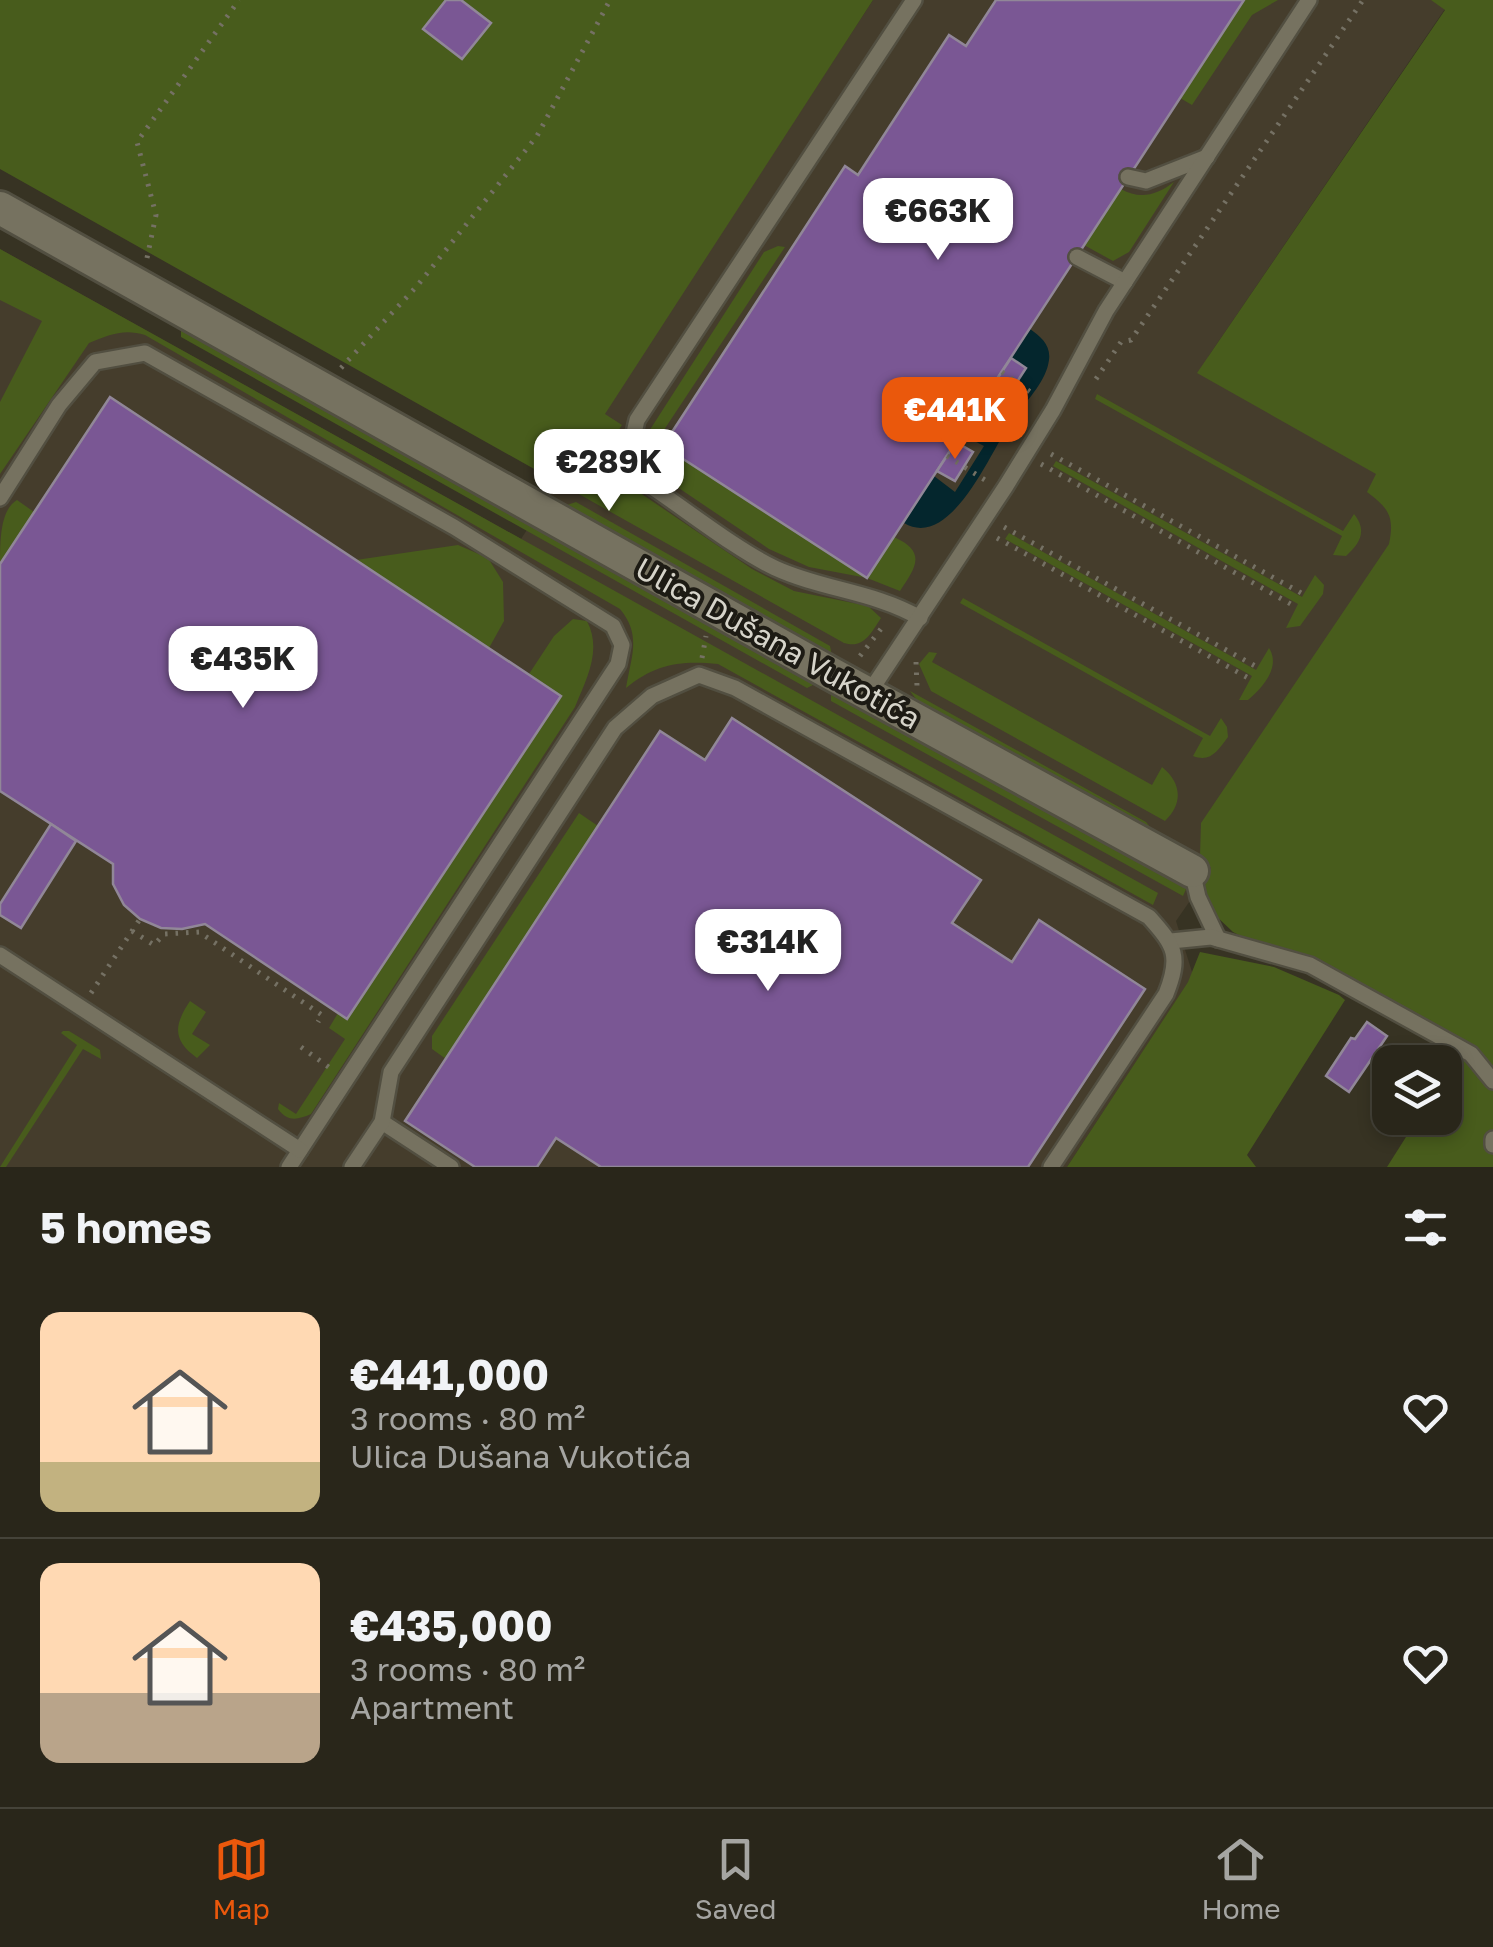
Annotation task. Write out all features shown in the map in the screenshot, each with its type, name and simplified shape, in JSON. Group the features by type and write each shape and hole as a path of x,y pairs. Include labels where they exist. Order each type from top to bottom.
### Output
{"street":[{"name":"Ulica Dušana Vukotića","path":"0,208 1192,872"}],"lane":[{"path":"914,0 637,420 631,444 632,463 646,483 771,566 802,579 860,591 920,618"},
{"path":"868,694 1026,454 1125,282 1309,0"},
{"path":"1128,177 1146,181 1207,157"},
{"path":"1077,257 1125,282"},
{"path":"0,498 59,405 95,362 145,353 454,527 613,626 622,645 618,664 289,1167"},
{"path":"352,1167 382,1122 391,1072 615,728 652,696 699,675 735,688 1149,917 1171,941 1176,967 1166,994 1051,1167"},
{"path":"1192,872 1198,897 1218,939"},
{"path":"1171,941 1218,939 1310,964 1471,1054 1493,1081"},
{"path":"0,955 300,1150"},
{"path":"382,1122 450,1167"}],"path":[{"path":"134,283 148,255 156,215 137,142 239,0"},
{"path":"322,389 416,286 537,136 610,0"},
{"path":"1088,392 1121,342 1131,340 1363,0"},
{"path":"1002,372 1033,393"},
{"path":"1041,464 1049,453 1303,594"},
{"path":"1026,454 1296,607"},
{"path":"947,456 980,476"},
{"path":"1250,679 994,537 1001,526 1257,667"},
{"path":"916,657 917,690"},
{"path":"82,1008 140,919"},
{"path":"132,932 154,944 164,934 199,932 322,1016 318,1022"},
{"path":"206,950 212,940"},
{"path":"263,986 268,979"},
{"path":"301,1047 336,1072"}],"shaded area":[{"path":"873,0 1451,0 1208,357 1463,506 1176,921 1193,975 1067,1167 0,1167 0,249 521,539"}],"green space":[{"path":"0,0 873,0 605,414 622,425 614,453 624,482 752,569 794,591 868,606 881,618 874,629 862,642 844,643 0,169"},
{"path":"1244,0 1278,0 1252,15 1192,105 1180,98"},
{"path":"1431,0 1493,0 1493,1167 1387,1167 1407,1135 1462,1135 1465,1043 1309,955 1258,945 1233,932 1214,914 1199,891 1211,868 1200,856 1201,823 1389,544 1390,519 1385,508 1367,492 1376,474 1197,373 1445,10"},
{"path":"1174,182 1129,252 1113,261 1084,245 1121,189 1148,194"},
{"path":"785,247 658,439 663,446 867,578 809,567 769,549 655,472 646,452 644,439 764,252"},
{"path":"0,249 1158,893 1153,905 718,664 669,666 626,688 633,637 620,609 145,335 123,332 89,343 0,474 0,402 42,321 0,300"},
{"path":"181,328 817,683 807,688 181,337"},
{"path":"1097,394 1343,531 1354,514 1360,525 1359,541 1346,556 1333,555 1342,536 1095,399"},
{"path":"1056,461 1302,597 1315,575 1324,585 1323,594 1300,626 1286,628 1298,604 1053,466"},
{"path":"17,500 34,512 0,564 4,519"},
{"path":"576,502 830,646 832,656 564,506"},
{"path":"1009,533 1256,670 1269,648 1273,662 1269,676 1248,700 1239,700 1252,676 1005,539"},
{"path":"894,537 915,554 914,567 900,591 867,578"},
{"path":"458,545 488,558 503,582 504,621 489,648 356,560"},
{"path":"963,598 1210,736 1221,718 1228,737 1209,756 1193,756 1203,738 960,603"},
{"path":"573,619 587,621 593,643 591,664 575,707 311,1114 285,1116 278,1109 279,1103 296,1114 345,1039 329,1028 338,1013 347,1018 561,696 529,674 554,636"},
{"path":"929,652 937,653 932,662 1152,785 1162,767 1176,787 1175,808 1165,821 931,691 919,664"},
{"path":"831,691 1187,887 1183,896 831,701"},
{"path":"910,691 1150,827 1136,826 922,707"},
{"path":"579,813 598,826 446,1059 432,1049 432,1036"},
{"path":"1200,952 1274,967 1345,1000 1247,1155 1256,1167 1067,1167 1188,982"},
{"path":"190,1001 206,1012 192,1034 210,1045 197,1058 183,1045 178,1032"},
{"path":"63,1031 100,1050 101,1059 83,1049 6,1167 0,1167 77,1045"}],"water":[{"path":"1030,329 1047,346 1047,368 981,474 968,494 938,523 921,528 904,523 934,476 955,492 984,446 961,434 974,414 991,423 1025,369 1011,358"}],"building":[{"path":"446,0 461,0 491,23 462,59 423,29"},
{"path":"996,0 1244,0 867,578 663,446 845,166 858,175 949,35 966,46"},
{"path":"1011,358 1026,368 990,424 974,414"},
{"path":"110,397 561,696 347,1019 205,924 161,928 140,919 124,905 113,884 113,864 0,791 0,564"},
{"path":"956,442 973,452 955,481 937,471"},
{"path":"732,718 981,880 952,923 1012,962 1039,920 1145,989 1028,1167 601,1167 556,1138 537,1167 475,1167 405,1121 660,731 705,760"},
{"path":"51,824 76,841 21,928 0,915 0,904"},
{"path":"1367,1022 1387,1036 1381,1045 1372,1045 1372,1058 1349,1092 1326,1076 1351,1038 1355,1039"}]}
